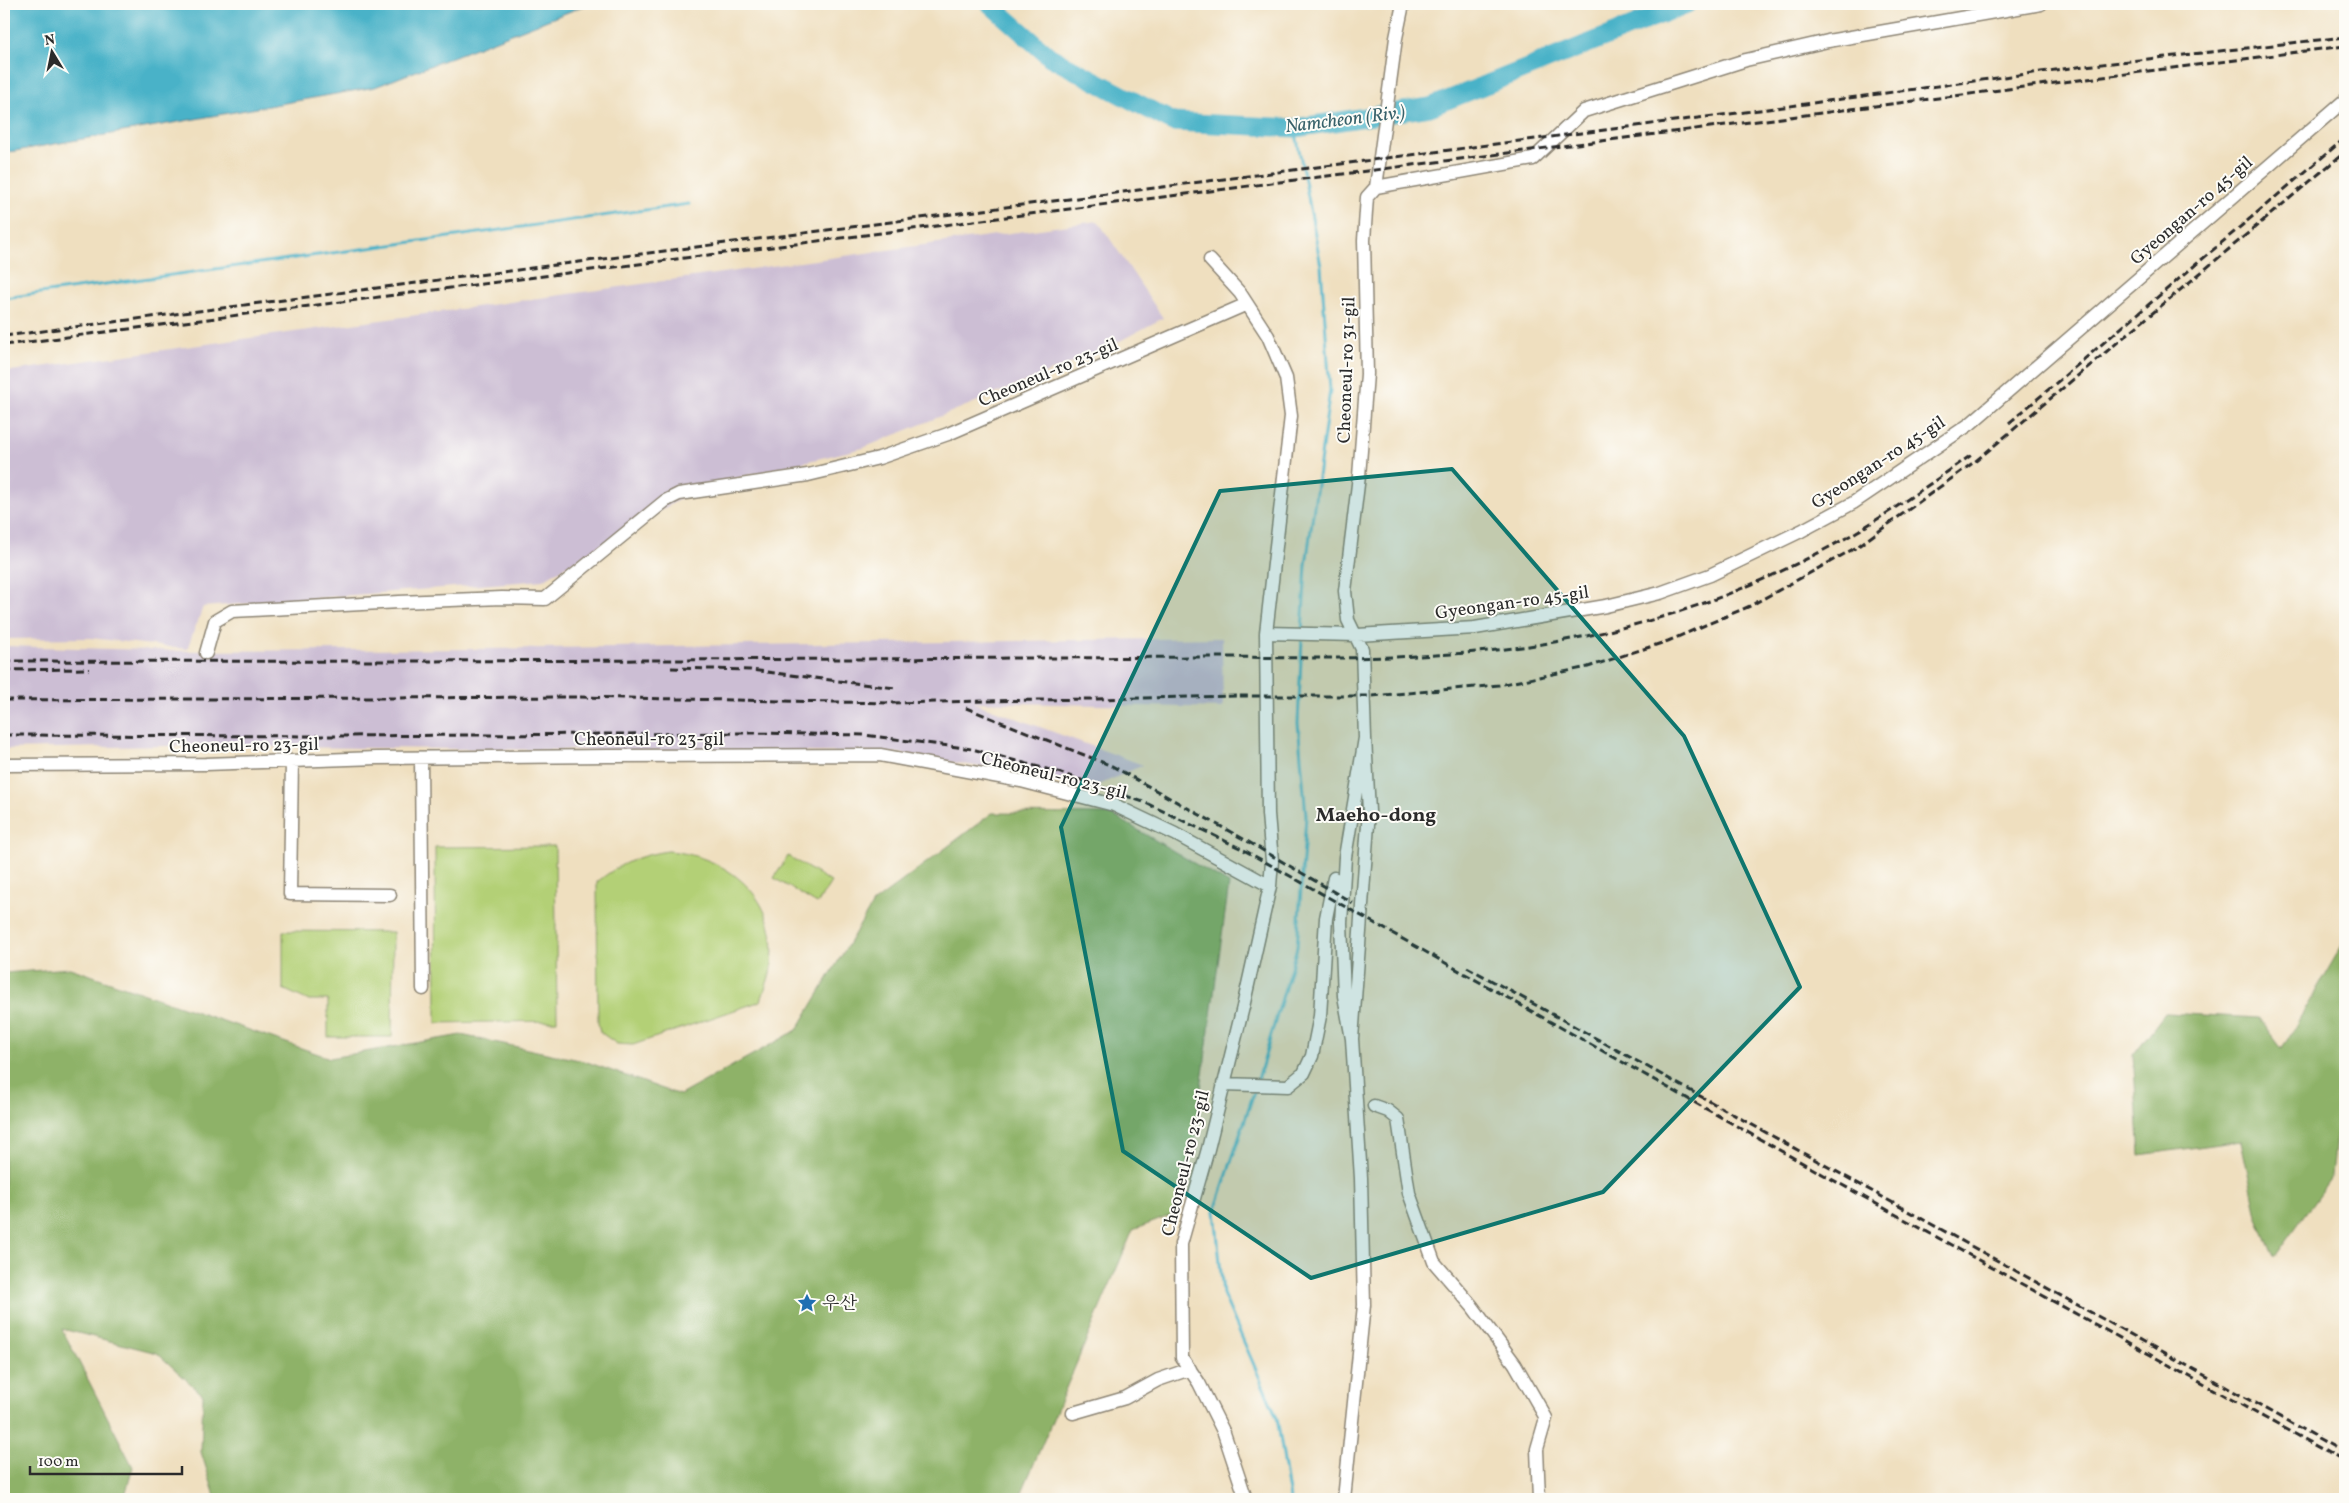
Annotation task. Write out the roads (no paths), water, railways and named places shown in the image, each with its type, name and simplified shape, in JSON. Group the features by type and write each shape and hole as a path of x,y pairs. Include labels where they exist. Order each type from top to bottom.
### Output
{"street":[{"name":"Cheoneul-ro 31-gil","path":"1364,738 1362,649 1357,635 1348,620 1346,591 1359,476 1367,374 1364,240 1367,197 1376,187 1396,38 1403,4"},
{"path":"1376,187 1533,159 1584,111 1746,60 1828,42 2041,4"},
{"name":"Gyeongan-ro 45-gil","path":"1273,633 1357,635 1474,628 1606,606 1660,593 1710,575 1853,503 1970,424 2345,100"},
{"name":"Cheoneul-ro 23-gil","path":"1210,260 1240,293 1268,336 1286,378 1291,416 1273,633 1268,814 1272,861 1270,886 1243,1007 1229,1085 1208,1148 1181,1244 1182,1358 1199,1383 1224,1433 1246,1499"},
{"name":"Cheoneul-ro 23-gil","path":"206,653 215,621 232,611 262,608 474,599 545,599 665,502 679,494 808,475 879,458 931,440 1247,304"},
{"path":"1352,1039 1369,820 1369,789 1364,738"},
{"path":"1344,1499 1364,1305 1361,1178 1352,1039 1343,978 1342,886 1364,738"},
{"name":"Cheoneul-ro 23-gil","path":"4,765 421,758 880,756 1022,781 1114,805 1154,823 1270,886"},
{"path":"421,758 423,989"},
{"path":"292,761 290,894 390,895"},
{"path":"1229,1085 1288,1086 1304,1073 1312,1056 1320,1016 1326,918 1334,878"},
{"path":"1374,1106 1388,1111 1398,1119 1410,1193 1434,1262 1472,1306 1515,1364 1546,1418 1537,1449 1539,1499"},
{"path":"1073,1413 1124,1398 1158,1380 1190,1369"}],"water":[{"path":"4,4 589,4 375,87 4,153"}],"waterway":[{"name":"Namcheon (Riv.)","path":"990,4 1050,57 1173,122 1295,128 1430,107 1687,4"},
{"path":"1295,128 1321,266 1330,390 1306,565 1302,632"},
{"path":"4,298 689,204"},
{"path":"1257,1083 1297,947 1306,816 1298,723 1302,638"},
{"path":"1255,1089 1215,1211 1223,1294 1277,1418 1290,1499"}],"railway":[{"path":"4,336 1768,109 2085,66 2345,37"},
{"path":"4,345 2345,46"},
{"path":"2009,423 2345,138"},
{"path":"4,700 574,697 888,703 1241,696 1372,696 1499,685 1588,667 1668,641 1750,606 1857,547 1977,460 2345,152"},
{"path":"4,661 1328,658 1426,656 1523,647 1572,639 1650,620 1680,611 1765,579 1846,538 1973,454"},
{"path":"671,668 750,670 895,688"},
{"path":"4,670 89,669"},
{"path":"966,708 1112,766 1247,841 1353,903"},
{"path":"4,735 339,736 752,733 864,735 972,749 1061,773 1146,803 1242,849 1824,1175 2345,1462"},
{"path":"1467,967 2345,1453"}],"place":[{"name":"우산","path":"807,1303"}],"district":[{"name":"Maeho-dong","path":"1376,814"}]}
